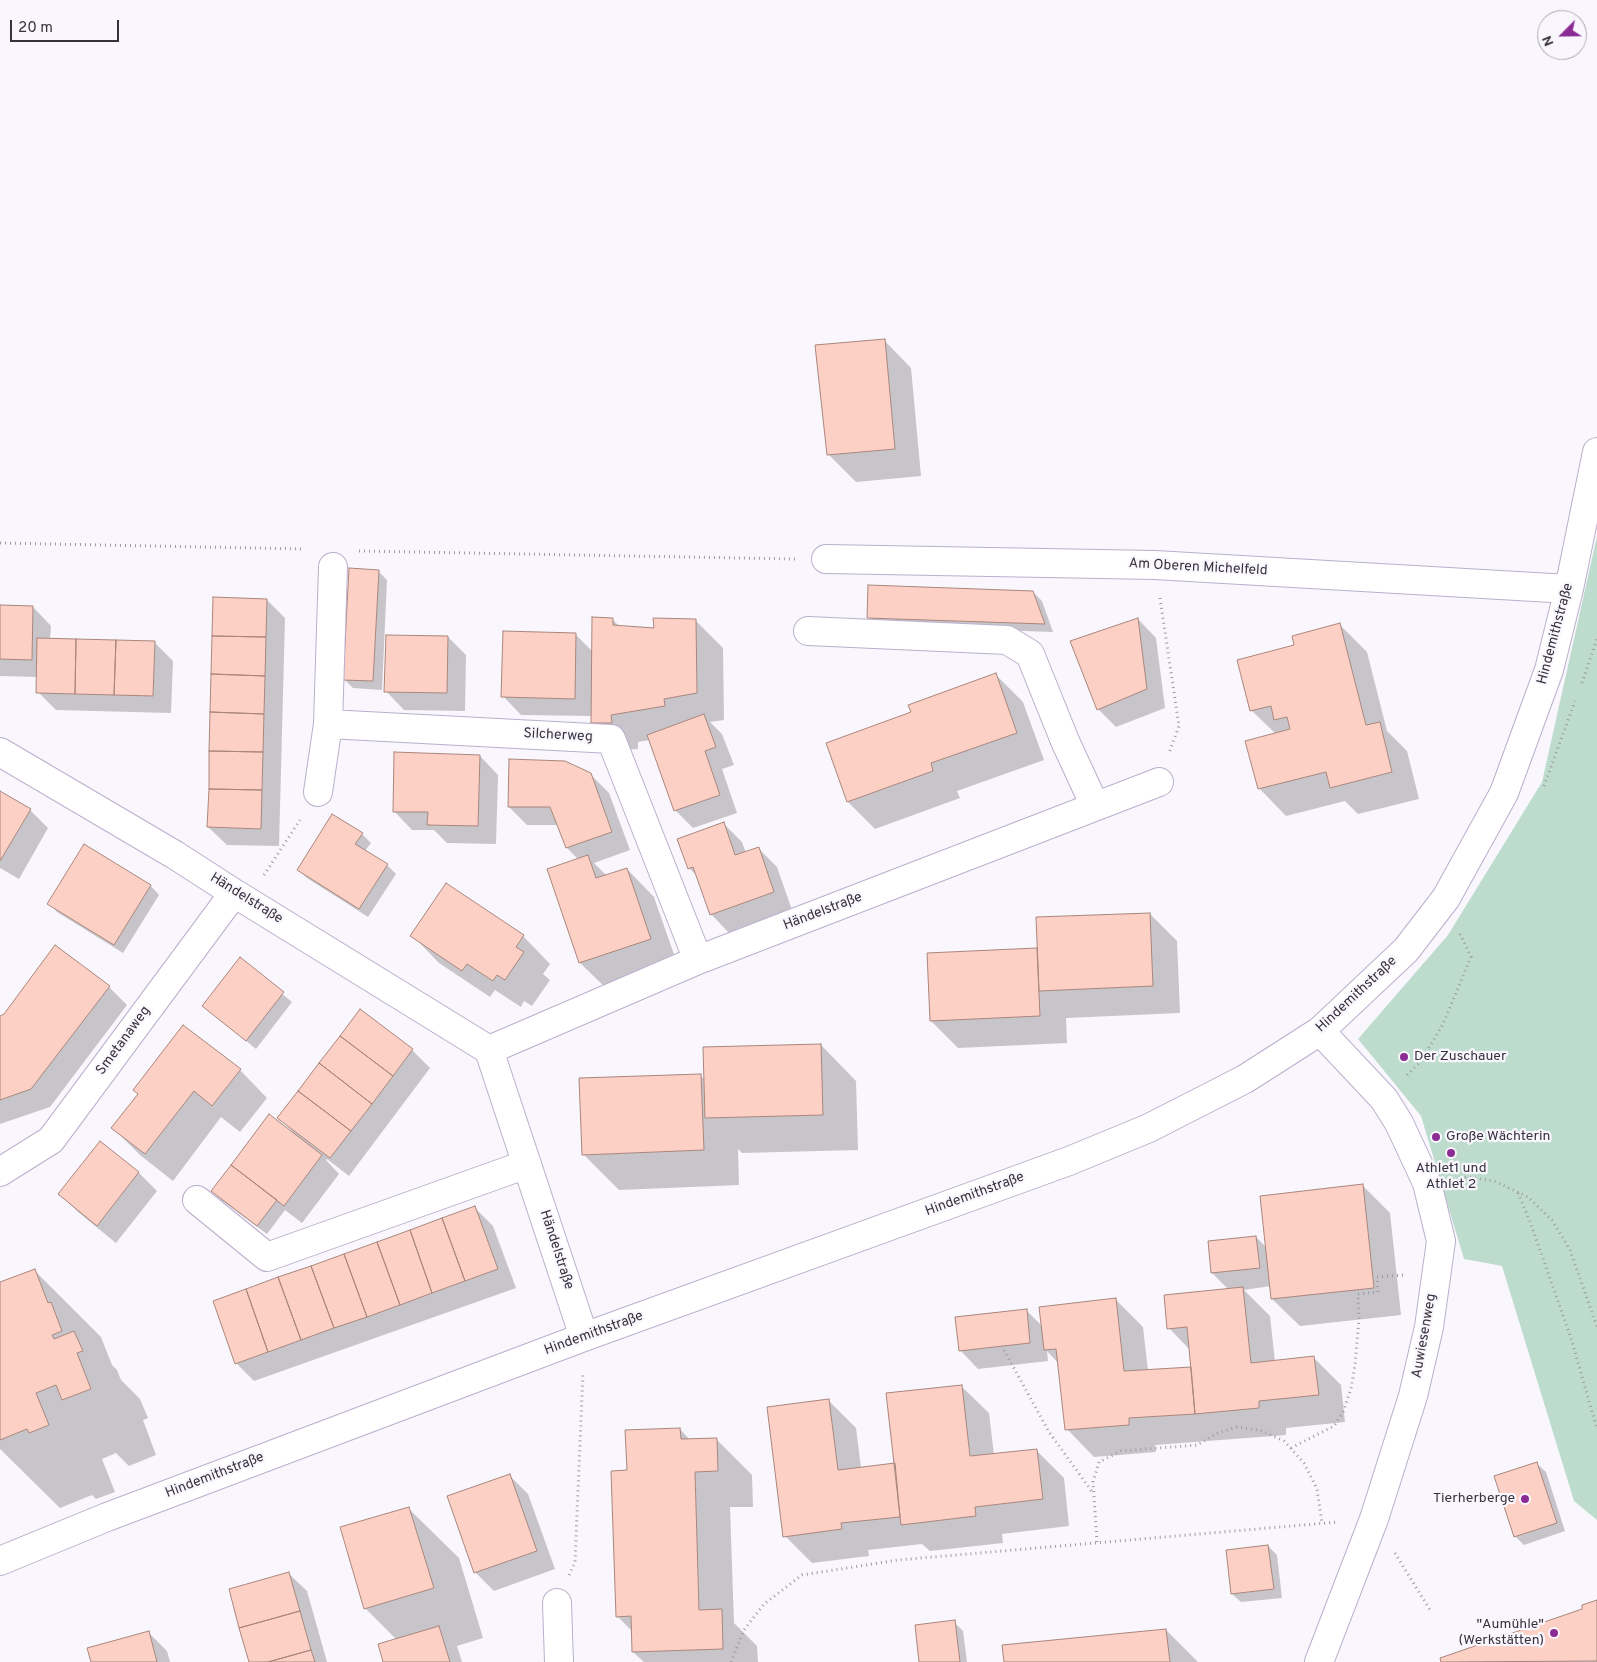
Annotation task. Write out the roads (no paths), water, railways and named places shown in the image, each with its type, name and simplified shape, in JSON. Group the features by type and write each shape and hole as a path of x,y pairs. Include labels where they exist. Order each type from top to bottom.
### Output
{"street":[{"name":"Hindemithstraße","path":"0,1561 107,1517 584,1337 1069,1160 1149,1128 1245,1079 1320,1031 1406,950 1446,898 1504,793 1549,670 1569,589 1597,452"},
{"path":"318,792 328,724 333,556"},
{"name":"Am Oberen Michelfeld","path":"826,560 1155,565 1569,589"},
{"path":"808,631 1007,640 1030,654 1065,741 1095,806"},
{"name":"Silcherweg","path":"328,724 611,739 698,960"},
{"name":"Händelstraße","path":"0,752 175,855 489,1050 584,1337"},
{"name":"Händelstraße","path":"489,1050 698,960 1159,782"},
{"name":"Smetanaweg","path":"0,1172 51,1140 241,897"},
{"name":"Auwiesenweg","path":"1319,1662 1374,1518 1413,1396 1429,1327 1441,1241 1427,1183 1398,1123 1384,1099 1320,1031"},
{"path":"197,1200 267,1257 527,1164"},
{"path":"558,1603 559,1662"}],"place":[{"name":"Der Zuschauer","path":"1404,1057"},
{"name":"Große Wächterin","path":"1436,1137"},
{"name":"Athlet1 und Athlet 2","path":"1451,1153"},
{"name":"Tierherberge","path":"1525,1499"},
{"name":"\"Aumühle\" (Werkstätten)","path":"1554,1633"}]}
